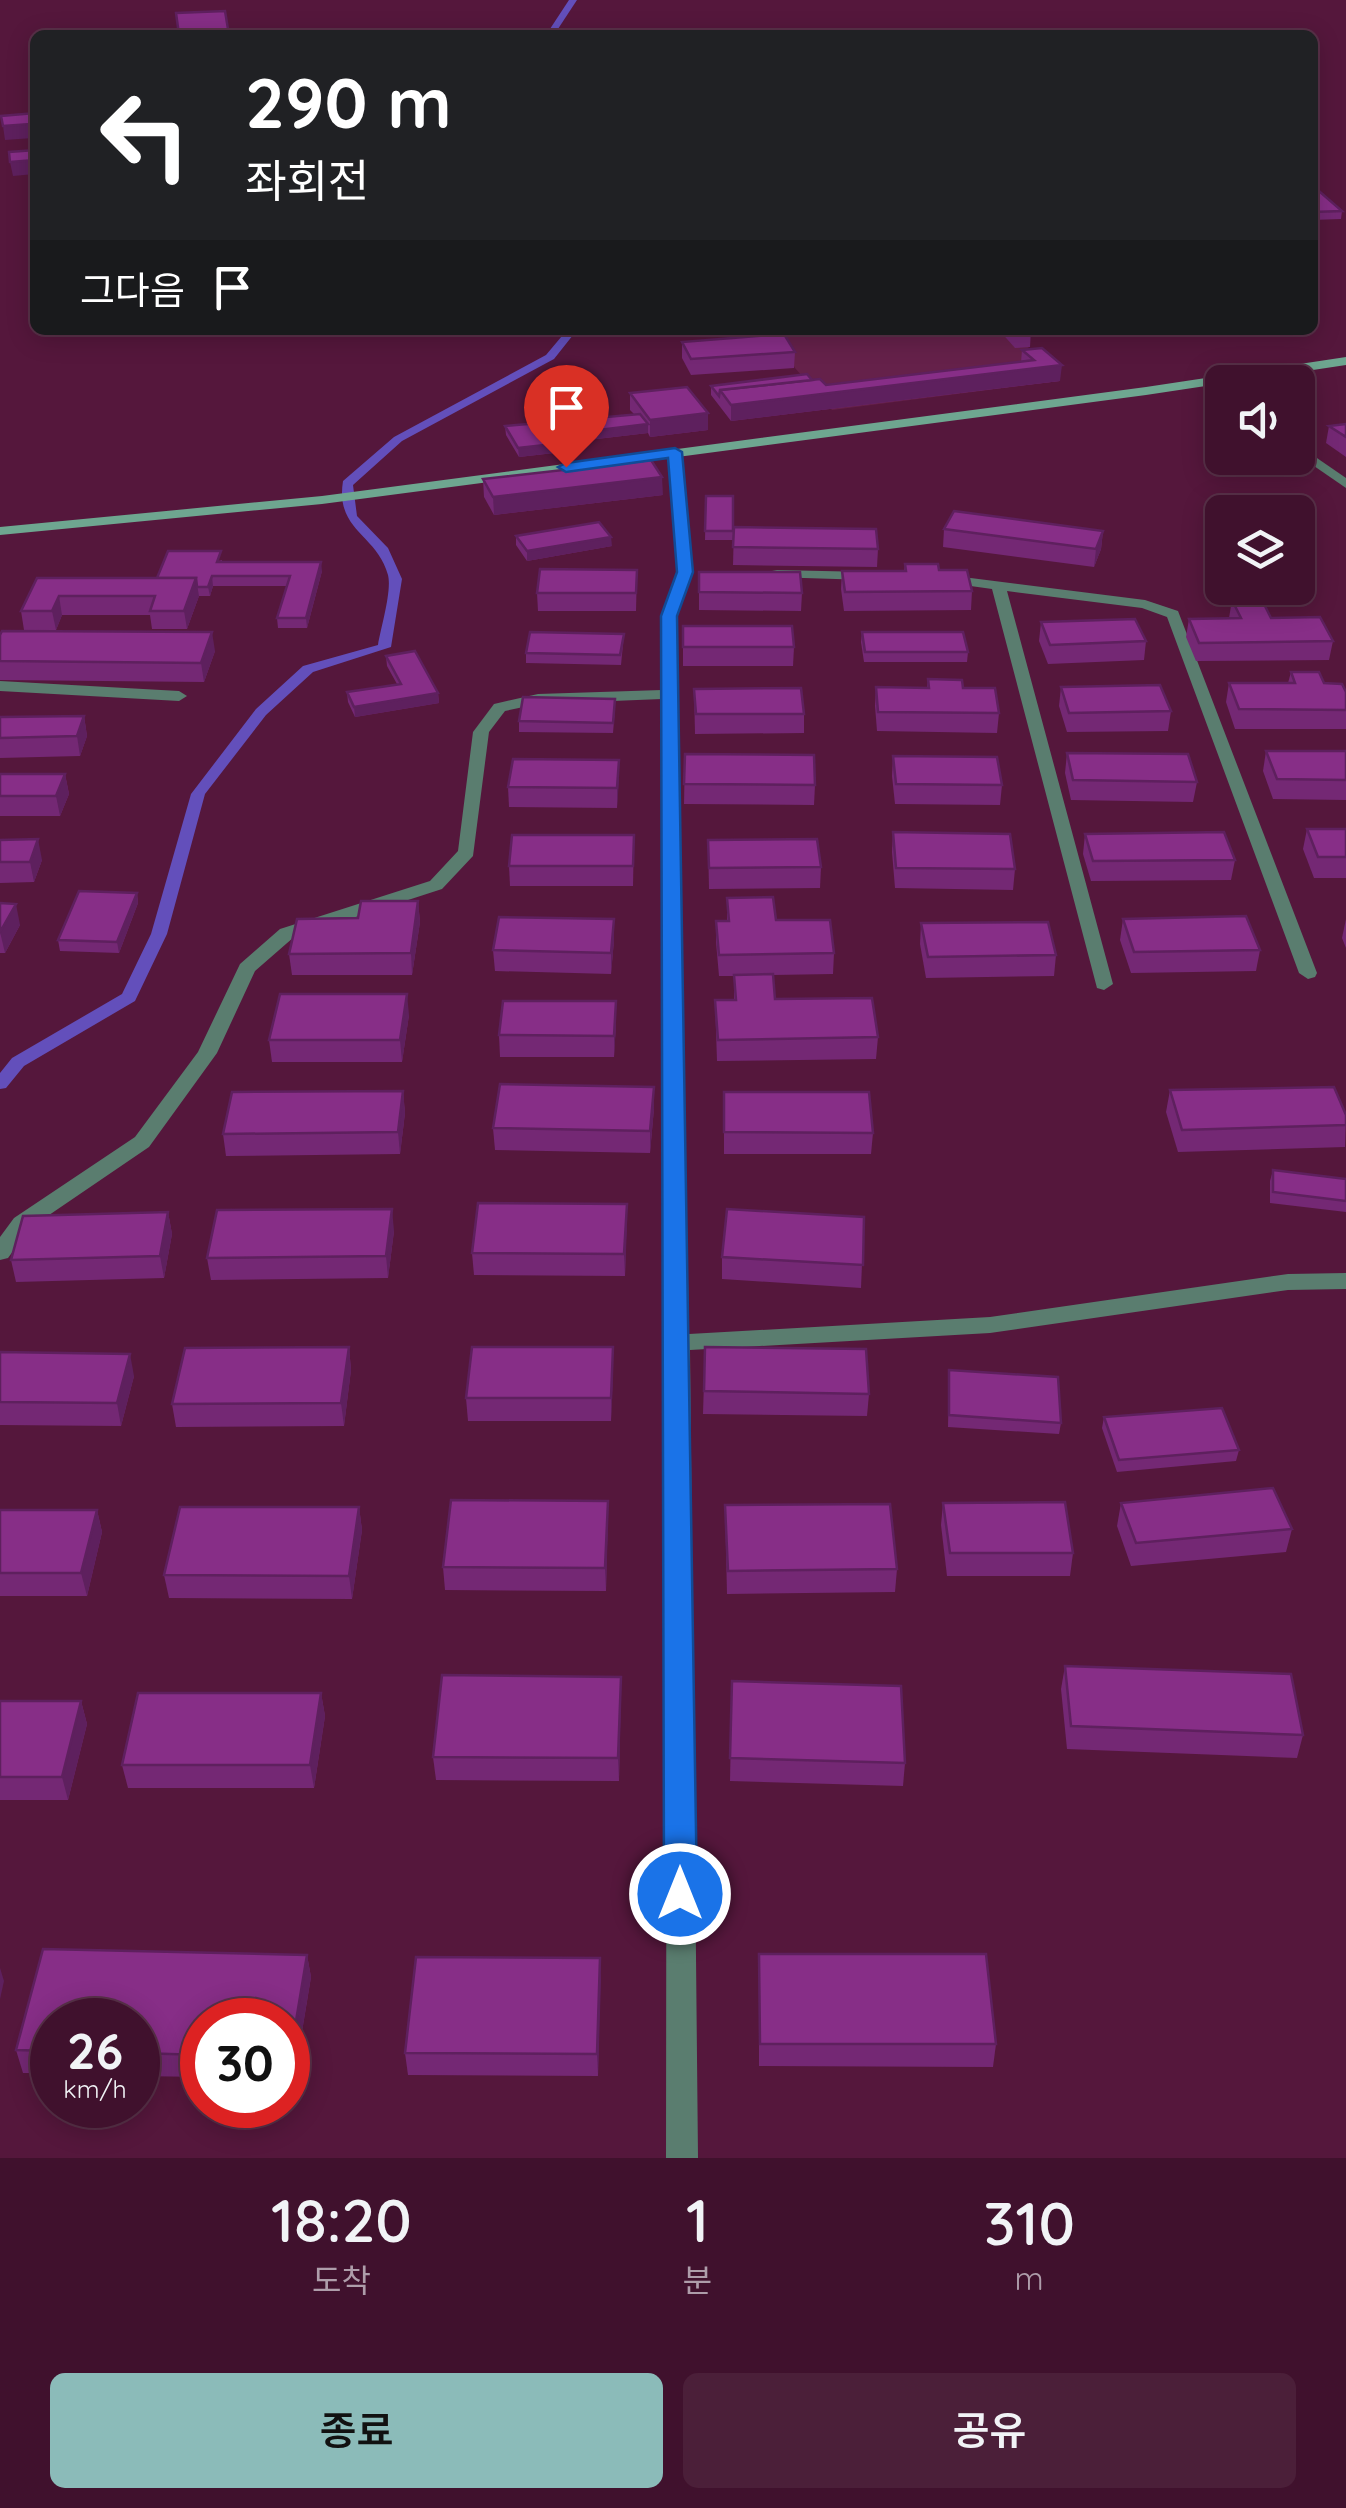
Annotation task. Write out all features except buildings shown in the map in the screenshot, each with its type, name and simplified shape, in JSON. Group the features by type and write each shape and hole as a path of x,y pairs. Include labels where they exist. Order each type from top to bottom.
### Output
{"street":[{"path":"1315,366 1346,361"},
{"path":"0,531 322,500 1205,382"},
{"path":"675,452 695,572 669,616 682,2158"},
{"path":"1315,461 1346,484"},
{"path":"764,574 882,577"},
{"path":"922,578 1145,604 1174,614 1308,973"},
{"path":"998,585 1104,984"},
{"path":"0,686 179,696"},
{"path":"0,1253 22,1223 142,1142 207,1053 247,968 287,933 436,886 467,852 482,732 500,707 538,699 670,694"},
{"path":"678,1343 990,1325 1288,1282 1346,1281"}],"shaded area":[{"path":"778,335 1019,335 1060,381 832,410 795,368"}],"waterway":[{"path":"553,30 573,0"},
{"path":"0,1084 18,1062 129,997 159,934 198,794 261,712 308,669 384,647 396,579 384,551 351,517 347,484 398,439 550,357 568,335"}],"route":[{"path":"566,467 675,452 685,572 669,616 680,1894"}]}
